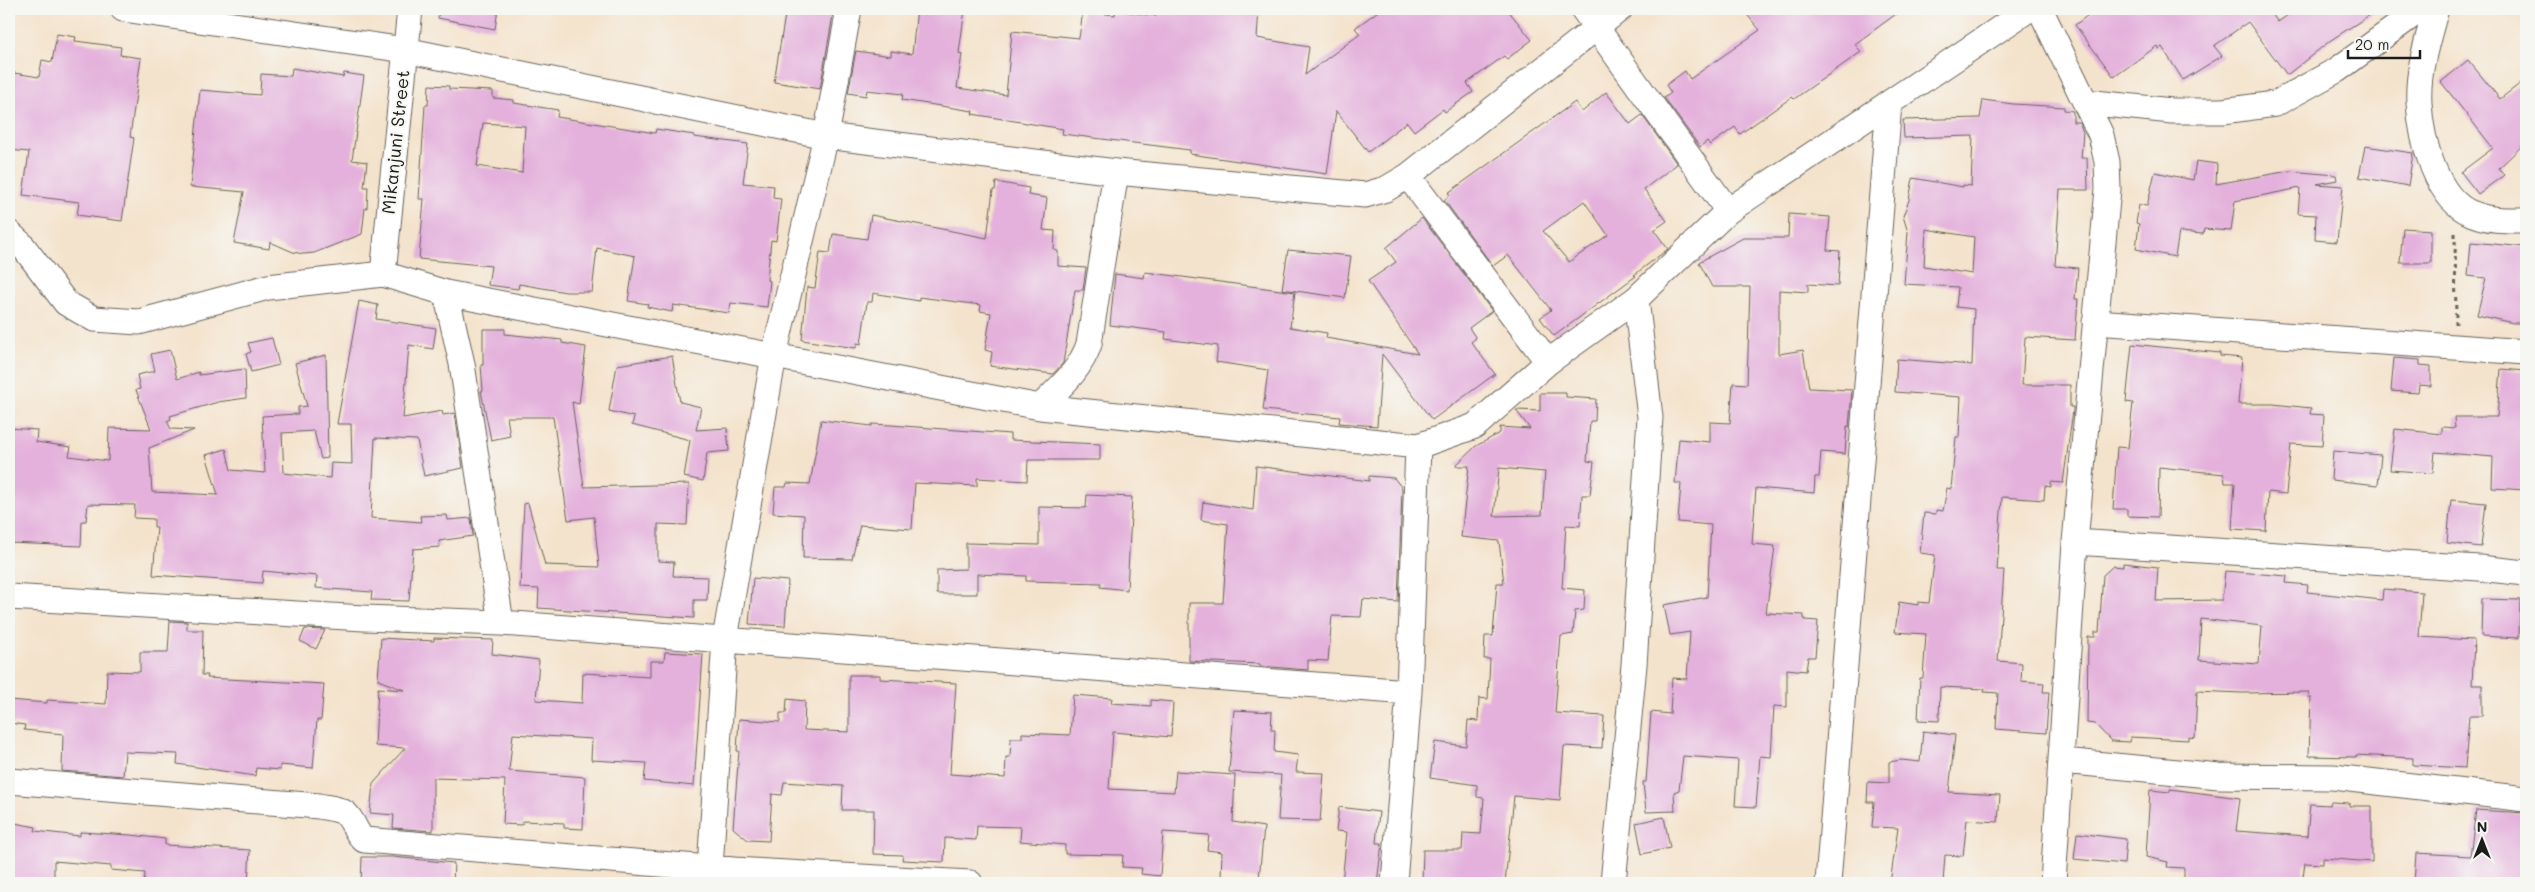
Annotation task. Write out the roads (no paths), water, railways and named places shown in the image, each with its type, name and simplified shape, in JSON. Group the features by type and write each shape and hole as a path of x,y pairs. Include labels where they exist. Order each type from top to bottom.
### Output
{"street":[{"path":"124,9 405,50 826,136 1116,172 1365,195 1386,189 1408,176 1590,18 1620,9"},
{"name":"Mikanjuni Street","path":"383,274 410,9"},
{"path":"726,874 725,638 774,355 826,136 849,9"},
{"path":"9,233 22,245 66,303 94,319 139,322 268,287 383,274 446,293 1040,407 1418,446 1475,426 1548,362 1636,299 1728,211 2029,9"},
{"path":"2040,9 2101,134 2107,162 2108,189 2075,542 2054,883"},
{"path":"2085,102 2172,111 2222,111 2275,104 2337,70 2421,9"},
{"path":"2436,9 2424,50 2419,102 2425,138 2440,186 2455,202 2473,214 2503,220 2526,220"},
{"path":"1590,18 1728,211"},
{"path":"1828,883 1889,103"},
{"path":"1040,407 1083,360 1089,344 1116,172"},
{"path":"1408,176 1548,362"},
{"path":"446,293 462,364 501,623"},
{"path":"1613,883 1635,655 1650,417 1636,299"},
{"path":"2095,322 2526,352"},
{"path":"1394,883 1409,692 1418,446"},
{"path":"2075,542 2479,568 2526,573"},
{"path":"9,597 364,618 501,623 725,638 1409,692"},
{"path":"2063,761 2218,776 2333,777 2526,799"},
{"path":"9,782 319,806 340,810 347,815 357,834 364,840 726,874 970,883"}]}
